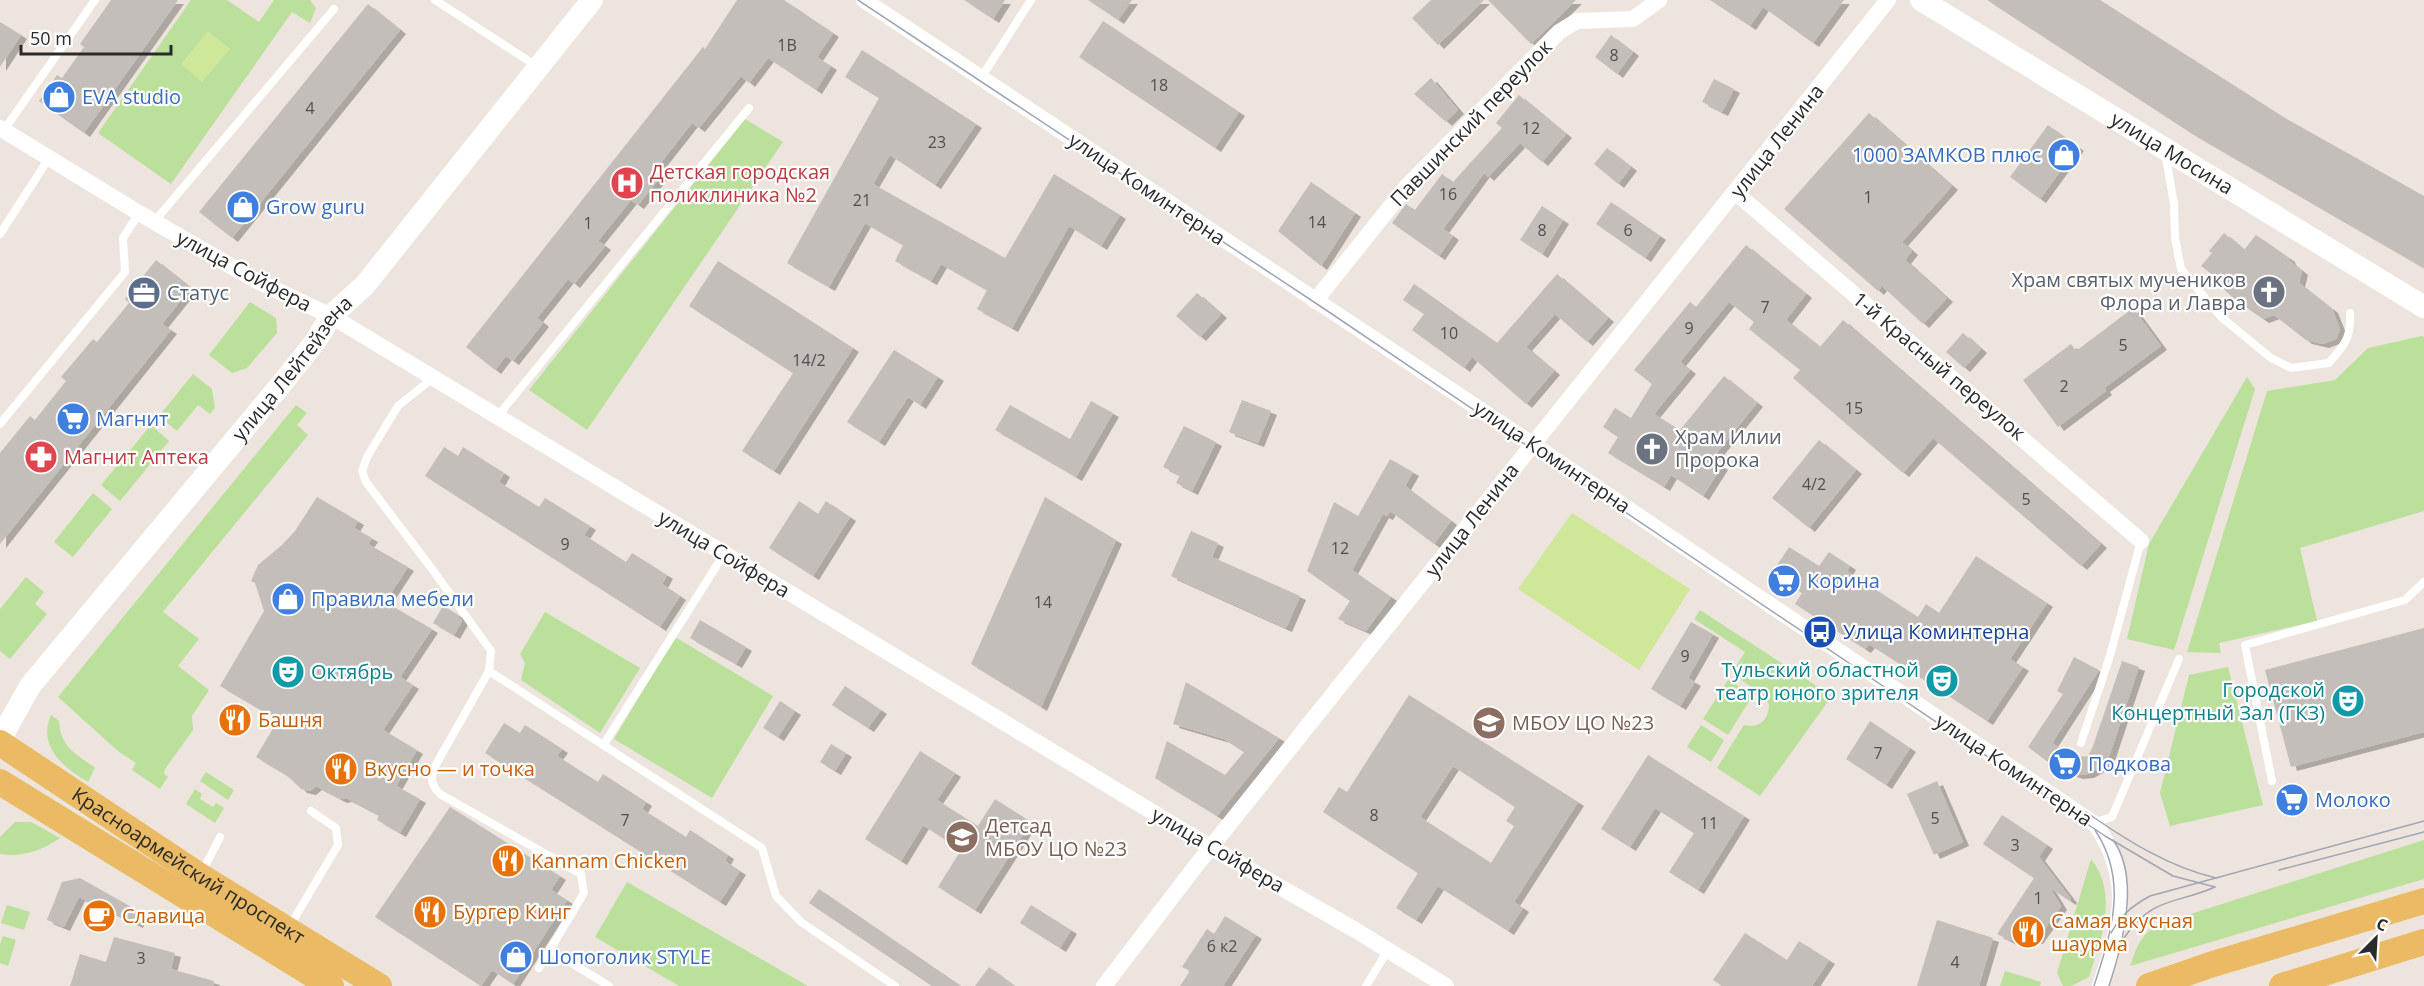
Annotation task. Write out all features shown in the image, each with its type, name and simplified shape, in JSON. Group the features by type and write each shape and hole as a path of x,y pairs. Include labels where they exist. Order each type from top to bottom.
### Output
{"main road":[{"name":"Красноармейский проспект","path":"0,742 200,876 379,986"},
{"name":"Красноармейский проспект","path":"0,782 331,986"},
{"path":"2149,986 2213,964 2424,901"},
{"path":"2292,985 2424,942"}],"street":[{"name":"улица Лейтейзена","path":"0,742 30,686 279,387 315,342 331,316 365,285 592,0"},
{"name":"улица Коминтерна","path":"864,0 2097,823 2113,854 2119,884 2118,929 2100,986"},
{"name":"Павшинский переулок","path":"1315,301 1407,186 1559,32 1577,21 1633,19 1659,0"},
{"name":"улица Ленина","path":"1104,986 1532,444 1736,193 1888,0"},
{"name":"улица Мосина","path":"1921,0 2424,307"},
{"name":"улица Сойфера","path":"2,129 154,222 255,280 331,316 1212,848 1293,893 1446,986"},
{"name":"1-й Красный переулок","path":"1736,193 2141,541"}],"lane":[{"path":"2,129 95,0"},
{"path":"435,0 538,67"},
{"path":"981,78 1031,0"},
{"path":"154,222 334,9"},
{"path":"497,417 749,108"},
{"path":"2164,149 2174,204 2175,238 2181,269 2221,317 2271,358 2291,368 2329,363 2346,344 2351,332 2350,313"},
{"path":"1,229 49,158"},
{"path":"0,424 125,272 123,238 139,213"},
{"path":"433,378 398,406 364,461 363,477 491,651 489,671 434,768 433,785 440,794 581,874 584,893 539,968"},
{"path":"2081,743 2109,659 2141,541"},
{"path":"604,744 724,554"},
{"path":"2272,781 2244,645 2405,600 2424,582"},
{"path":"2097,823 2112,817 2179,659"},
{"path":"489,671 762,848 776,896 801,922 895,986"},
{"path":"288,929 338,845 336,828 310,811"},
{"path":"200,876 220,837"},
{"path":"550,950 609,986"},
{"path":"1366,986 1388,950"}],"green space":[{"path":"191,0 227,0 259,22 274,0 310,0 316,8 310,23 292,12 171,184 98,133"},
{"path":"208,31 230,49 202,82 181,64"},
{"path":"745,119 783,142 587,430 529,390"},
{"path":"250,302 276,318 277,333 247,368 232,373 209,355"},
{"path":"2424,337 2424,511 2300,548 2317,621 2219,643 2221,653 2187,652 2267,391 2335,380 2368,348"},
{"path":"193,374 212,389 215,408 210,414 198,405 177,431 159,416"},
{"path":"2247,377 2255,389 2174,650 2127,639 2149,544"},
{"path":"296,405 307,413 297,425 308,435 163,612 199,639 178,666 209,690 192,716 193,730 165,769 164,774 168,777 160,789 132,770 136,763 119,752 58,697"},
{"path":"151,425 169,441 120,501 101,485"},
{"path":"93,493 112,509 73,557 54,542"},
{"path":"1572,513 1690,589 1639,670 1518,589"},
{"path":"26,577 44,592 35,604 47,614 10,659 0,651 0,609"},
{"path":"1700,610 1832,696 1760,796 1717,768 1744,725 1754,726 1765,719 1769,704 1758,692 1732,673 1745,652 1694,619"},
{"path":"545,612 640,668 600,733 521,680 525,663 520,654"},
{"path":"675,637 773,696 712,798 614,739"},
{"path":"2228,667 2263,805 2170,826 2160,793 2189,675"},
{"path":"1728,680 1753,695 1728,735 1703,719"},
{"path":"51,715 59,721 60,730 70,749 95,768 88,782 62,763 50,746 48,726"},
{"path":"1701,725 1724,740 1711,762 1687,747"},
{"path":"206,772 234,790 228,800 200,781"},
{"path":"195,789 202,794 200,799 213,807 216,803 224,808 215,823 186,804"},
{"path":"15,822 31,822 60,838 32,852 16,855 0,854 0,837"},
{"path":"2424,840 2424,879 2130,966 2141,940 2162,923"},
{"path":"2091,859 2104,887 2106,902 2102,933 2089,977 2071,986 2063,986 2057,973"},
{"path":"627,882 808,986 679,986 595,937"},
{"path":"7,905 30,912 24,930 1,923"},
{"path":"3,936 16,940 8,966 0,963 0,944"},
{"path":"2005,971 2041,982 2040,986 2000,986"}],"building":[{"path":"111,0 178,0 84,133 39,101 57,75 62,78 84,47 80,44"},
{"path":"737,0 784,0 833,33 817,57 831,66 816,90 768,58 749,83 741,76 699,128 692,123 659,165 666,170 638,205 631,200 598,241 605,246 574,284 568,279 537,318 543,323 513,361 506,356 495,370 466,347 703,47 705,49"},
{"path":"964,0 1005,0 993,19"},
{"path":"1088,0 1132,0 1118,20"},
{"path":"1431,0 1484,0 1438,45 1412,18"},
{"path":"1488,0 1576,0 1531,44"},
{"path":"1710,0 1844,0 1813,43 1763,7 1750,26"},
{"path":"1987,0 2100,0 2285,118 2424,196 2424,268 2191,133"},
{"path":"368,4 400,30 232,238 199,212"},
{"path":"1103,21 1239,112 1215,148 1079,57"},
{"path":"0,22 21,35 0,67"},
{"path":"1611,35 1633,52 1617,74 1595,57"},
{"path":"862,50 976,124 935,185 890,155 873,184 1005,258 1054,174 1120,215 1101,246 1069,226 1012,328 977,309 987,290 941,264 931,281 895,261 903,245 865,223 829,287 787,263 879,98 845,77"},
{"path":"1431,78 1458,110 1446,122 1414,94"},
{"path":"1714,79 1734,89 1722,112 1702,102"},
{"path":"1519,95 1566,134 1542,162 1520,143 1488,177 1484,173 1443,229 1453,236 1439,256 1392,223 1406,204 1415,210 1442,174 1453,182 1502,128 1496,123"},
{"path":"1869,113 1952,186 1902,242 1912,251 1905,260 1947,298 1923,324 1882,286 1878,291 1784,209"},
{"path":"2048,125 2078,147 2040,199 2010,177"},
{"path":"1607,148 1631,167 1618,184 1594,164"},
{"path":"1311,182 1355,213 1321,266 1278,231"},
{"path":"1611,202 1660,236 1645,258 1596,224"},
{"path":"1542,206 1563,220 1542,254 1520,240"},
{"name":"Храм святых мучеников Флора и Лавра","path":"2224,233 2244,250 2256,235 2289,258 2302,271 2299,283 2332,309 2340,329 2336,339 2323,344 2306,340 2274,315 2263,319 2233,298 2220,285 2219,280 2201,266 2212,253 2209,251"},
{"path":"1746,245 1806,294 1786,320 1820,347 1843,320 2101,544 2081,566 1933,438 1903,473 1793,378 1800,370 1749,329 1754,322 1729,302 1680,362 1690,370 1654,414 1680,430 1724,376 1757,403 1711,460 1722,466 1703,496 1671,475 1664,487 1608,453 1618,437 1603,427 1615,408 1631,418 1652,384 1634,370 1690,302 1696,307"},
{"path":"156,260 191,288 162,324 171,330 0,544 0,453 30,416 35,420 66,381 61,377 93,339 97,342 129,303 125,299"},
{"path":"718,261 853,348 774,471 742,451 793,373 689,306"},
{"path":"1557,274 1608,318 1587,342 1555,314 1526,347 1554,371 1526,404 1472,357 1464,368 1412,330 1424,314 1403,300 1414,284 1497,343"},
{"path":"1197,293 1221,314 1200,337 1176,316"},
{"path":"2133,308 2161,346 2104,388 2106,391 2058,427 2023,380 2071,344 2076,351"},
{"path":"1963,333 1981,349 1964,368 1946,352"},
{"path":"894,350 938,377 920,405 908,397 879,442 847,422"},
{"path":"1242,400 1271,411 1258,443 1229,432"},
{"path":"1091,401 1113,413 1076,477 995,430 1010,405 1070,439"},
{"path":"1184,426 1216,442 1192,491 1176,483 1180,475 1163,467"},
{"path":"1819,440 1856,470 1809,528 1772,498"},
{"path":"444,447 458,456 463,447 504,473 499,482 539,507 545,498 590,526 584,535 626,562 632,553 667,575 662,584 680,596 660,627 425,476"},
{"path":"1390,459 1413,472 1405,486 1451,521 1434,544 1390,511 1387,516 1383,514 1352,570 1391,597 1366,631 1338,619 1350,601 1307,571 1334,502 1358,516"},
{"path":"317,497 358,521 354,528 372,538 368,544 408,567 385,602 432,629 400,677 413,685 383,730 417,750 396,786 420,799 400,833 377,820 379,815 346,798 341,799 316,786 310,791 301,789 289,777 256,757 278,720 220,686 264,611 255,583 251,581 258,565 295,531"},
{"path":"1045,497 1116,540 1041,707 971,664"},
{"path":"799,501 818,514 826,501 850,517 813,576 769,548"},
{"path":"1191,531 1218,543 1212,557 1300,596 1286,628 1171,576"},
{"path":"1789,547 1819,566 1829,552 1850,566 1847,571 1918,617 1926,604 1939,613 1976,556 2047,603 2010,659 2023,667 1987,721 1869,644 1865,649 1795,604 1802,593 1772,573"},
{"path":"443,606 457,614 462,621 454,635 433,623"},
{"path":"700,620 746,647 736,664 690,638"},
{"path":"1691,622 1713,634 1688,678 1695,682 1680,706 1651,689"},
{"name":"Городской Концертный Зал (ГКЗ)","path":"2424,628 2424,732 2291,767 2265,670"},
{"path":"2074,657 2099,670 2052,743 2072,756 2078,757 2088,756 2093,746 2122,661 2139,667 2110,754 2104,765 2088,774 2077,775 2056,768 2028,747 2063,694 2057,691"},
{"path":"1186,682 1279,738 1217,816 1155,778 1167,741 1225,775 1244,752 1224,739 1173,724"},
{"path":"845,686 881,710 868,728 832,705"},
{"path":"1409,695 1578,802 1514,902 1523,908 1508,931 1438,886 1416,920 1396,908 1418,873 1323,812 1339,787 1347,792","holes":["1453,766 1515,807 1506,821 1514,826 1491,863 1420,817"]},
{"path":"780,701 795,711 778,737 763,728"},
{"path":"1870,721 1910,748 1886,785 1846,759"},
{"path":"504,723 520,733 525,725 562,749 557,756 598,782 603,774 646,802 642,809 686,837 690,830 728,855 725,861 740,871 720,902 485,753"},
{"path":"831,744 846,753 835,771 820,762"},
{"path":"920,751 955,773 937,800 978,826 995,799 1031,822 975,910 938,887 961,850 923,825 901,861 865,839"},
{"path":"1648,755 1744,816 1698,890 1669,872 1694,833 1655,808 1630,847 1601,829"},
{"path":"1937,781 1963,842 1934,855 1907,794"},
{"path":"450,807 560,876 551,890 567,900 513,984 492,970 481,986 375,917"},
{"path":"2002,815 2047,845 2039,857 2071,899 2070,901 2050,888 2061,906 2037,940 2017,935 2011,941 1997,934 2034,878 1983,844"},
{"path":"80,878 142,913 137,924 79,897 64,927 47,920 62,882"},
{"path":"819,889 961,986 932,986 809,903"},
{"path":"1031,905 1071,930 1060,948 1020,923"},
{"path":"1225,916 1256,935 1223,986 1180,986 1190,971 1182,967 1207,929 1214,934"},
{"path":"1937,920 1993,938 1979,986 1917,986"},
{"path":"1745,933 1787,960 1799,941 1829,960 1812,986 1722,986 1713,980"},
{"path":"114,937 175,953 171,969 214,981 213,986 70,986 80,954 106,962"},
{"path":"989,967 1015,986 975,986"}],"tram line":[{"path":"858,0 1326,310 2105,836 2173,876 2215,887"},
{"path":"2086,812 2117,833 2165,860 2216,878"},
{"path":"2111,933 2128,912 2150,896 2424,821"},
{"path":"2094,986 2111,927 2114,907 2112,868 2095,830"},
{"path":"2279,870 2424,832"},
{"path":"2109,986 2123,932 2127,892 2126,873 2113,840"},
{"path":"2124,938 2135,924 2155,908 2215,887"}],"place":[{"name":"EVA studio","path":"59,97"},
{"name":"1000 ЗАМКОВ плюс","path":"2064,155"},
{"name":"Детская городская поликлиника №2","path":"627,183"},
{"name":"Grow guru","path":"243,207"},
{"name":"Храм святых мучеников Флора и Лавра","path":"2269,292"},
{"name":"Статус","path":"144,293"},
{"name":"Магнит","path":"73,419"},
{"name":"Храм Илии Пророка","path":"1652,449"},
{"name":"Магнит Аптека","path":"41,457"},
{"name":"Корина","path":"1784,581"},
{"name":"Правила мебели","path":"288,599"},
{"name":"Улица Коминтерна","path":"1820,632"},
{"name":"Октябрь","path":"288,672"},
{"name":"Тульский областной театр юного зрителя","path":"1942,681"},
{"name":"Городской Концертный Зал (ГКЗ)","path":"2348,701"},
{"name":"Башня","path":"235,720"},
{"name":"МБОУ ЦО №23","path":"1489,723"},
{"name":"Подкова","path":"2065,764"},
{"name":"Вкусно — и точка","path":"341,769"},
{"name":"Молоко","path":"2292,800"},
{"name":"Детсад МБОУ ЦО №23","path":"962,837"},
{"name":"Kannam Chicken","path":"508,861"},
{"name":"Бургер Кинг","path":"430,912"},
{"name":"Славица","path":"99,916"},
{"name":"Самая вкусная шаурма","path":"2028,932"},
{"name":"Шопоголик STYLE","path":"516,957"}]}
